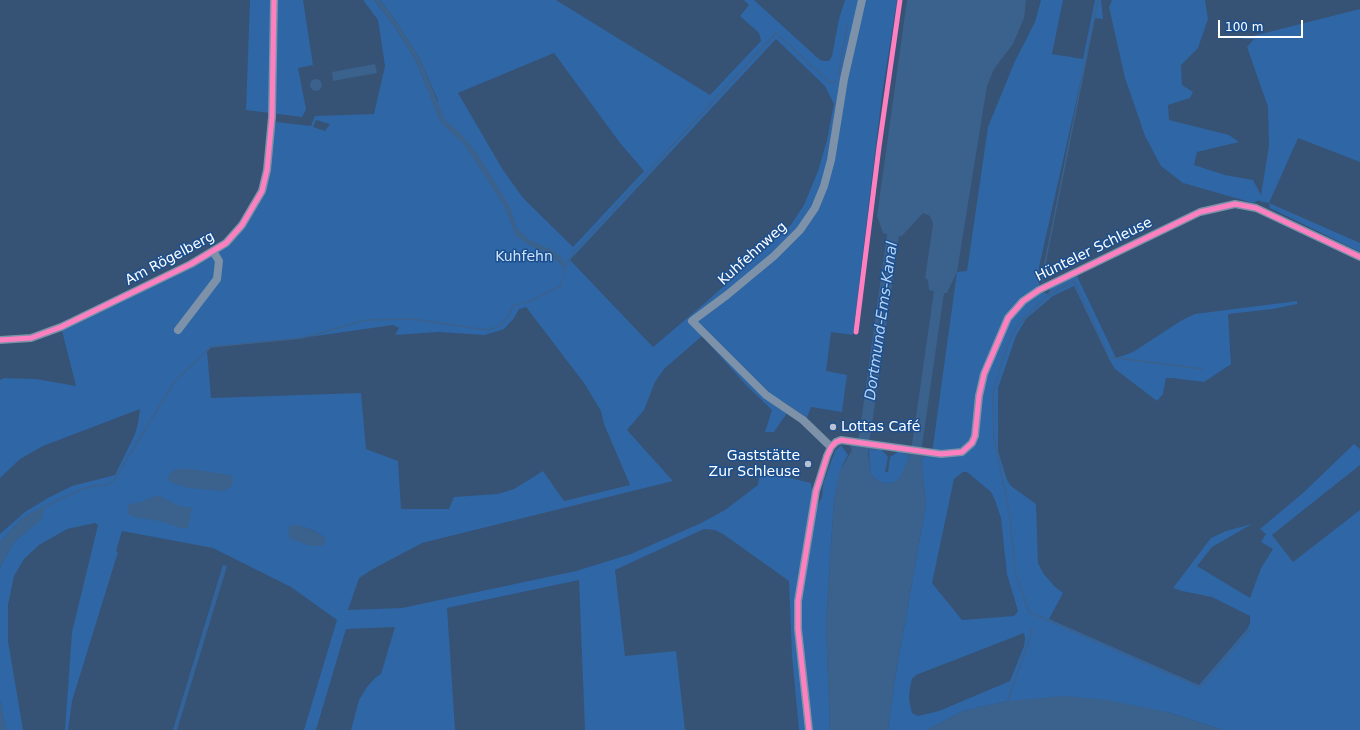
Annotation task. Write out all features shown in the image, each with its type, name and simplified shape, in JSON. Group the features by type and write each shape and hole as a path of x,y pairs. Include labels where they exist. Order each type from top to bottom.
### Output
{"street":[{"name":"Am Rögelberg","path":"0,340 31,338 61,327 191,264 226,243 242,225 262,191 267,170 272,117 274,0"},
{"name":"Kuhfehnweg","path":"831,447 803,420 766,395 692,321 774,256 800,230 815,208 824,186 831,160 844,79 862,0"},
{"name":"Hünteler Schleuse","path":"831,447 841,440 941,454 962,452 972,443 976,429 979,396 984,374 1008,318 1023,301 1039,290 1188,217 1225,205 1245,205 1269,213 1360,257"},
{"path":"178,330 217,279 219,261 213,251"},
{"path":"809,730 798,629 798,601 816,491 831,447"}],"green space":[{"path":"250,0 303,0 313,65 298,68 306,109 302,117 246,110"},
{"name":"Kuhfehn","path":"363,0 374,0 395,27 417,63 433,103 438,101 421,61 398,24 380,0 556,0 710,95 761,41 759,33 740,16 749,5 744,0 754,0 820,60 829,61 832,56 839,19 845,0 897,0 882,95 853,335 831,332 826,371 847,375 842,412 811,407 807,418 781,400 787,413 774,432 765,432 772,410 747,386 702,336 664,369 655,382 644,410 627,430 673,481 422,543 359,578 348,610 402,608 576,571 631,554 701,523 725,510 758,485 760,471 811,483 811,515 822,497 823,484 835,451 841,445 848,455 843,464 834,499 826,623 830,730 799,730 792,656 789,581 723,534 715,530 704,529 615,570 625,656 676,651 685,730 585,730 579,580 447,608 455,730 351,730 359,700 367,687 381,674 395,627 346,629 316,730 304,730 337,620 291,587 213,548 122,531 116,551 118,552 72,701 68,730 65,730 72,632 98,525 95,523 67,529 39,545 24,559 14,576 8,605 8,641 23,730 6,730 0,701 0,567 14,542 26,532 22,518 0,542 0,534 25,512 48,498 72,486 115,475 135,434 140,409 43,446 20,459 0,478 0,380 4,378 36,379 76,386 61,327 213,251 242,225 267,170 276,122 311,126 315,116 374,114 385,66 378,20","holes":["776,39 825,86 834,104 827,140 818,171 804,205 790,226 705,303 653,347 570,260","554,53 620,143 644,171 573,247 523,198 503,170 458,93","316,120 330,124 325,131 313,127","526,307 584,383 601,411 604,424 630,485 564,501 543,471 514,489 498,494 454,497 449,509 401,509 398,461 366,449 361,393 211,398 207,351 211,347 302,338 393,325 399,328 395,335 438,332 485,335 504,329 514,318 519,309","297,525 312,530 324,537 325,540"]},
{"path":"1041,0 1063,0 1052,54 1083,59 1095,0 1101,0 1103,19 1095,18 1039,267 1039,291 1048,294 1051,288 1077,276 1116,358 1133,352 1182,320 1195,314 1297,301 1297,304 1273,309 1228,314 1231,364 1204,382 1166,378 1163,394 1157,401 1115,369 1074,286 1053,296 1026,319 1016,336 998,388 998,451 1007,480 1011,486 1036,504 1038,563 1043,573 1055,587 1063,593 1049,619 1199,685 1248,628 1250,616 1212,597 1173,588 1211,538 1226,531 1252,524 1212,547 1197,566 1250,598 1261,568 1273,549 1261,542 1266,534 1260,529 1304,492 1354,444 1360,449 1360,465 1272,535 1293,562 1360,510 1360,730 1223,730 1167,712 1008,701 963,711 927,730 888,730 895,678 926,504 921,458 932,453 957,272 967,271 988,127 1015,61 1035,22","holes":["963,472 967,472 991,492 995,500 1001,518 1007,574 1018,611 1014,616 962,620 932,583 954,479","1024,633 1024,646 1010,681 939,711 918,716 912,713 909,699 910,688 912,679 916,675"]},
{"path":"1112,0 1205,0 1208,19 1198,48 1181,65 1182,85 1193,92 1190,98 1168,105 1169,120 1229,135 1239,142 1197,152 1194,165 1225,175 1253,180 1261,195 1269,146 1268,107 1247,47 1254,39 1241,39 1360,9 1360,162 1298,138 1269,203 1259,200 1253,203 1183,183 1161,166 1145,136 1125,78 1109,7"},
{"path":"1269,203 1360,243 1360,252 1270,208"},
{"path":"880,448 888,457 885,472 888,472 890,457 901,450 910,456 902,475 896,482 884,484 873,477 870,471 869,449 876,450"},
{"path":"223,565 227,566 177,730 173,730"}],"water":[{"path":"374,0 380,0 398,24 421,61 445,120 461,134 477,153 510,207 517,228 528,239 552,250 561,257 565,264 563,267 550,255 529,245 516,236 504,206 464,144 444,126 438,117 417,63 395,27"},
{"name":"Dortmund-Ems-Kanal","path":"907,0 1026,0 1024,18 1013,44 994,69 987,86 957,272 947,293 944,293 921,453 930,455 921,458 926,504 895,678 888,730 830,730 826,623 834,499 839,473 852,450 849,443 858,444 887,234 883,233 877,216","holes":["923,213 930,216 933,224 925,278 928,280 929,290 934,291 911,451 901,450 905,455 910,456 899,479 895,482 884,484 873,477 870,471 868,452 869,449 876,450 880,448 869,445 899,236 902,236"]},
{"path":"375,64 377,73 333,81 332,72"},
{"path":"318,79 321,80 321,90 314,91 311,90 310,83 311,80"},
{"path":"177,469 191,469 230,475 233,479 232,486 223,491 189,488 175,484 167,480 170,473"},
{"path":"158,495 179,506 192,508 188,528 181,528 160,521 133,517 127,513 129,504 141,502"},
{"path":"45,505 41,520 14,542 0,567 0,542 22,518"},
{"path":"290,525 297,525 312,530 324,537 325,540 323,546 310,546 291,539 288,535"},
{"path":"1064,696 1107,700 1167,712 1223,730 927,730 963,711 1008,701"},
{"path":"0,701 6,730 0,730"}],"waterway":[{"path":"1043,282 1042,278 1098,0"},
{"path":"838,75 847,25"},
{"path":"564,273 564,269 574,252 776,33 827,80 832,83 837,81"},
{"path":"522,303 531,301 561,286 563,277"},
{"path":"1202,369 1109,357 1074,281 1048,295 1025,317 1014,331 1008,344 993,393 994,438 1010,517 1015,572 1029,612 1200,687 1250,629"},
{"path":"44,507 77,491 93,486 108,485 114,480 175,381 211,347 302,338 366,320 412,319 487,330 498,327 508,317 513,306 519,304"},
{"path":"175,730 225,567"},
{"path":"1007,703 1031,635 1031,629"}],"cycle path":[{"path":"0,340 31,338 61,327 191,264 226,243 242,225 262,191 267,170 272,117 274,0"},
{"path":"856,332 879,147 900,0"},
{"path":"809,730 798,629 798,601 816,491 827,456 831,447 836,442 841,440 941,454 962,452 972,443 975,436 979,396 984,374 1008,318 1023,301 1039,290 1200,212 1235,204 1256,208 1360,257"}],"place":[{"name":"Lottas Café","path":"833,427"},
{"name":"Gaststätte Zur Schleuse","path":"808,464"}]}
